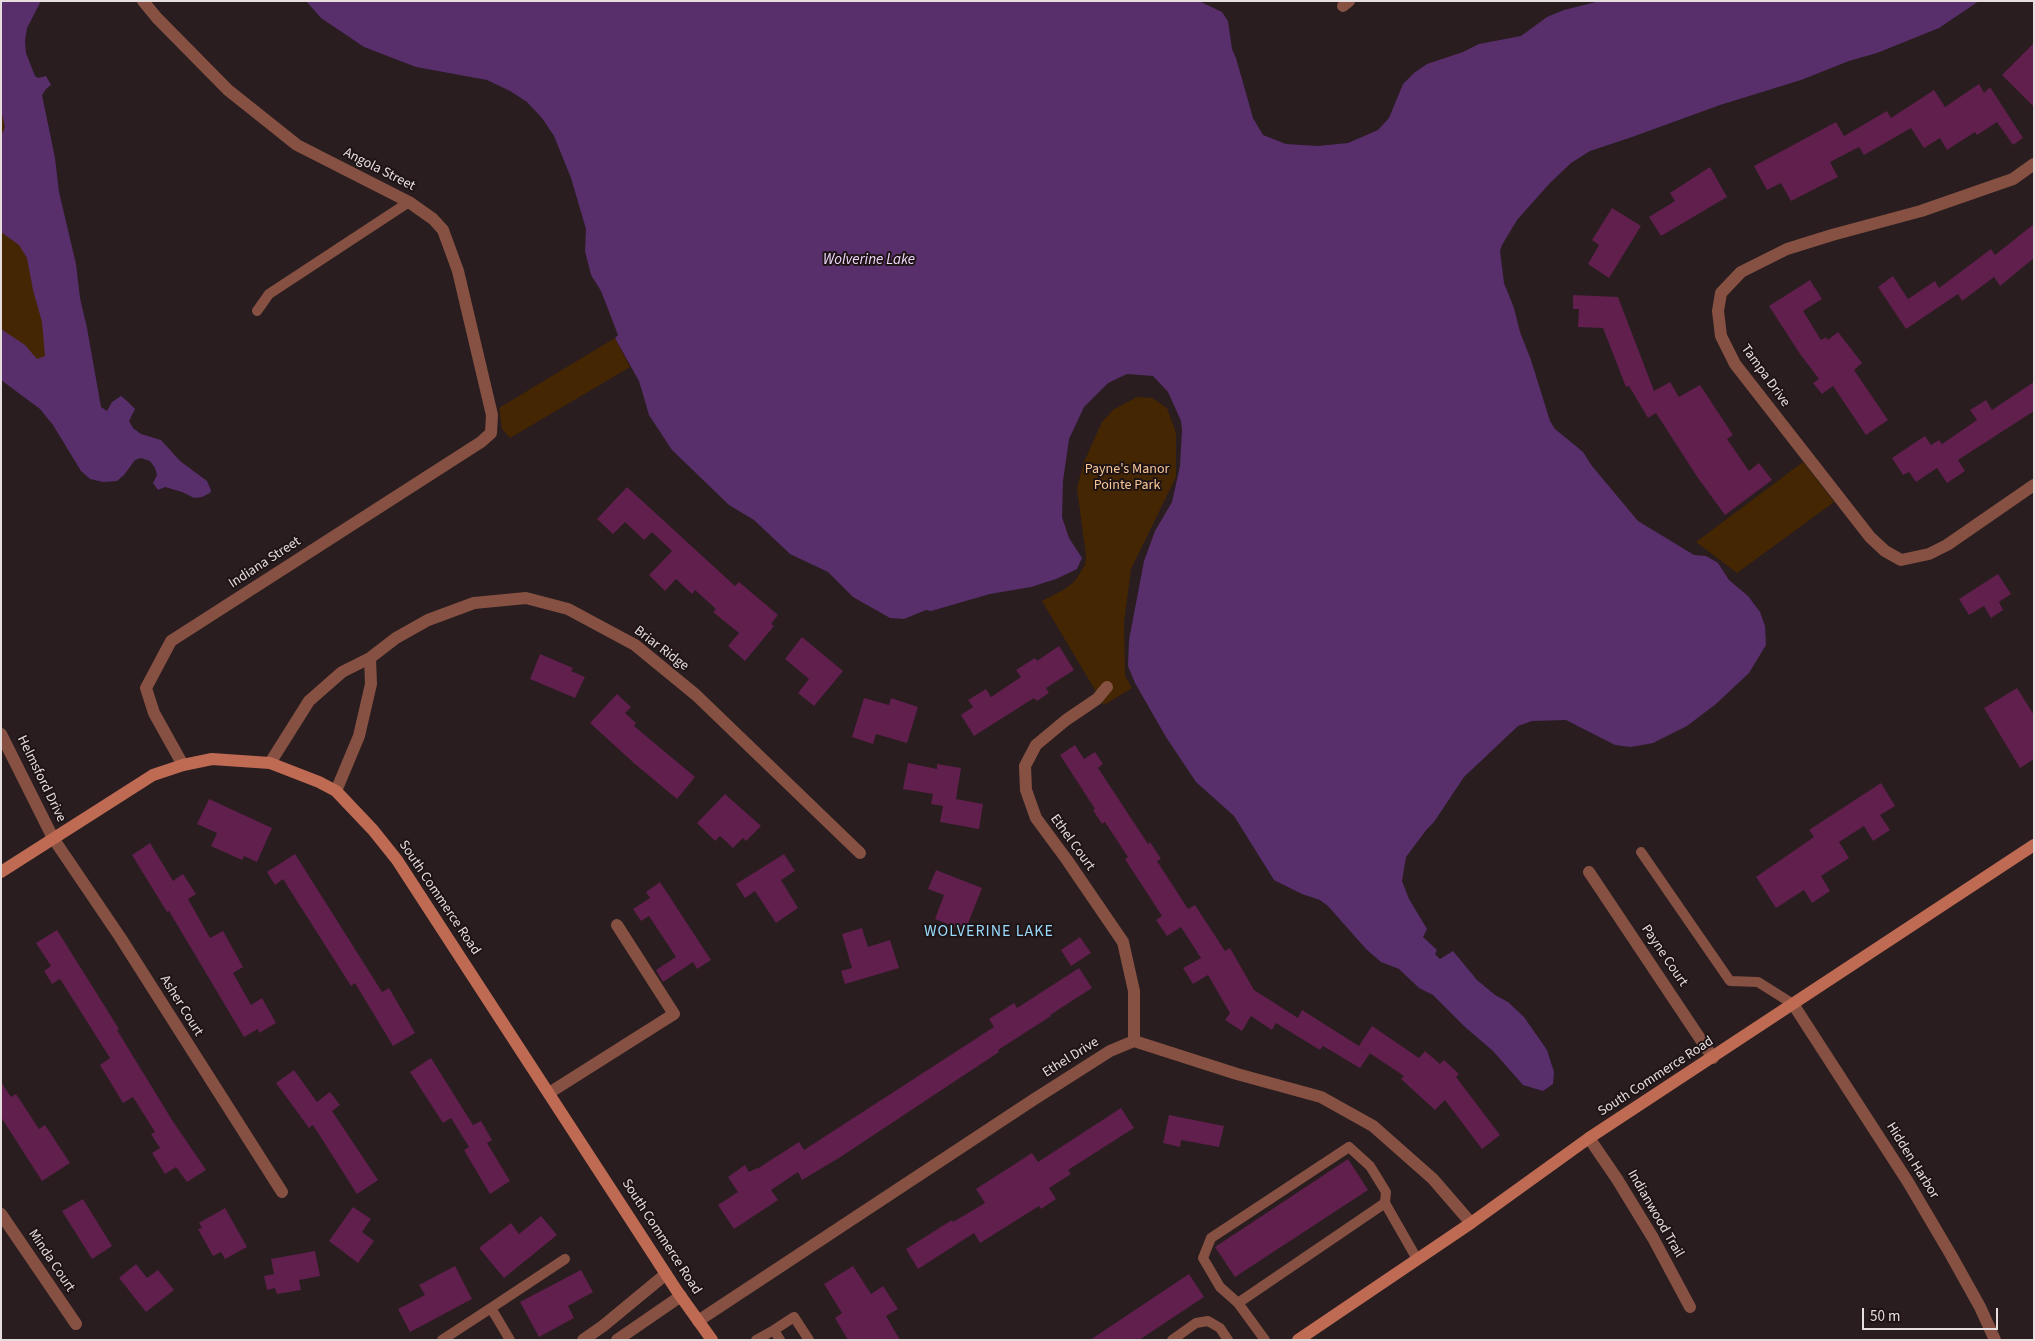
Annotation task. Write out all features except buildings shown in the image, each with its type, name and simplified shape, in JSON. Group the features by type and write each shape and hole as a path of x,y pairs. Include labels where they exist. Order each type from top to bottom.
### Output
{"street":[{"name":"Angola Street","path":"143,1 157,18 228,90 297,145 409,202 433,218 443,230 458,271 492,415 491,433"},
{"name":"Tampa Drive","path":"2034,164 2013,179 1921,211 1787,249 1741,272 1721,293 1718,311 1721,336 1735,364 1870,537 1885,550 1901,560 1929,554 1947,545 2034,486"},
{"name":"Indiana Street","path":"183,765 154,713 146,688 171,641 481,442 491,433"},
{"name":"Briar Ridge","path":"270,763 310,701 342,672 370,658 396,638 428,620 474,603 526,598 568,609 635,645 696,695 860,853"},
{"path":"336,791 359,736 371,684 370,658"},
{"name":"Ethel Court","path":"1107,687 1097,699 1066,720 1036,745 1026,766 1026,790 1036,818 1123,942 1134,990 1134,1041"},
{"name":"Helmsford Drive","path":"1,734 53,838"},
{"name":"South Commerce Road","path":"1,872 153,775 183,765 212,759 270,763 320,782 336,791 373,830 397,860 666,1274 712,1340"},
{"name":"Asher Court","path":"53,838 120,937 282,1192"},
{"name":"South Commerce Road","path":"1298,1340 1589,1138 2034,845"},
{"name":"Payne Court","path":"1589,872 1713,1058"},
{"path":"548,1093 674,1014 618,925"},
{"name":"Hidden Harbor","path":"1793,1004 1908,1182 1951,1255 1995,1340"},
{"path":"1134,1041 1237,1074 1322,1097 1373,1126 1433,1179 1470,1222"},
{"name":"Ethel Drive","path":"698,1321 1033,1100 1110,1051 1134,1041"},
{"name":"Indianwood Trail","path":"1589,1138 1618,1179 1654,1238 1690,1307"},
{"name":"Minda Court","path":"1,1214 76,1324"},
{"path":"582,1340 603,1326 666,1274"},
{"path":"617,1340 681,1296"}],"lane":[{"path":"257,311 269,294 409,202"},
{"path":"1641,852 1730,981 1758,982 1793,1004"},
{"path":"1265,1340 1238,1303 1220,1287 1203,1258 1211,1238 1349,1147 1370,1166 1386,1192 1385,1203 1417,1259"},
{"path":"1238,1303 1385,1203"},
{"path":"442,1340 565,1259"},
{"path":"491,1308 510,1340"},
{"path":"756,1340 794,1317 809,1340"},
{"path":"1172,1340 1196,1323 1208,1321 1220,1328 1228,1340"},
{"path":"774,1330 780,1340"}],"green space":[{"path":"1,49 63,345 38,376 1,342"},
{"path":"615,338 630,367 510,438 502,429 499,408"},
{"name":"Payne's Manor Pointe Park","path":"1137,397 1152,398 1167,408 1176,433 1176,477 1131,569 1124,622 1125,676 1132,688 1104,705 1042,601 1065,589 1075,581 1085,565 1086,556 1077,488 1084,462 1102,422 1113,410"},
{"path":"1803,462 1834,502 1737,573 1696,542"}],"water":[{"path":"1,1 41,1 27,28 26,53 35,76 38,78 46,76 51,85 42,95 55,158 59,192 76,264 80,298 101,407 107,411 112,402 121,396 127,401 135,409 129,421 133,428 141,434 161,440 180,461 207,481 211,490 210,493 202,497 194,498 165,487 158,490 153,483 157,475 155,468 150,461 141,458 135,460 117,481 103,482 90,479 81,471 53,425 40,409 1,380 1,329 25,345 37,359 45,356 42,322 27,258 19,245 1,232 1,136 5,127 1,110"},
{"name":"Wolverine Lake","path":"306,1 1199,1 1222,12 1228,21 1232,49 1253,118 1263,135 1286,144 1318,146 1348,143 1378,130 1389,118 1403,84 1427,64 1463,52 1479,44 1521,36 1547,17 1564,10 1600,1 1979,1 1939,28 1877,53 1849,61 1801,80 1720,105 1590,151 1571,163 1550,183 1517,220 1502,245 1500,251 1504,283 1514,308 1520,332 1550,421 1555,429 1583,452 1592,466 1638,521 1694,555 1706,556 1718,563 1729,580 1748,596 1760,612 1765,626 1766,645 1749,673 1716,704 1687,726 1653,743 1631,747 1615,745 1566,720 1532,721 1518,726 1464,777 1434,822 1406,857 1402,881 1409,899 1427,929 1423,937 1437,950 1435,954 1440,959 1453,951 1477,980 1495,995 1508,1002 1524,1017 1547,1050 1554,1072 1553,1084 1543,1091 1523,1085 1493,1051 1465,1027 1433,995 1419,988 1399,969 1381,962 1366,949 1328,906 1320,900 1302,894 1274,880 1234,816 1196,782 1166,737 1135,683 1128,666 1129,640 1144,561 1155,531 1172,502 1180,466 1181,421 1168,392 1153,376 1127,374 1108,383 1084,407 1069,439 1063,481 1062,517 1069,538 1082,558 1077,569 1056,579 1031,587 990,594 931,611 926,610 904,619 890,618 853,597 828,572 790,554 754,520 729,505 672,450 649,415 639,381 615,338 618,335 601,291 591,275 585,251 586,229 571,178 554,136 542,118 527,102 487,80 416,67 364,47 321,18"}],"district":[{"name":"WOLVERINE LAKE","path":"989,932"}]}
